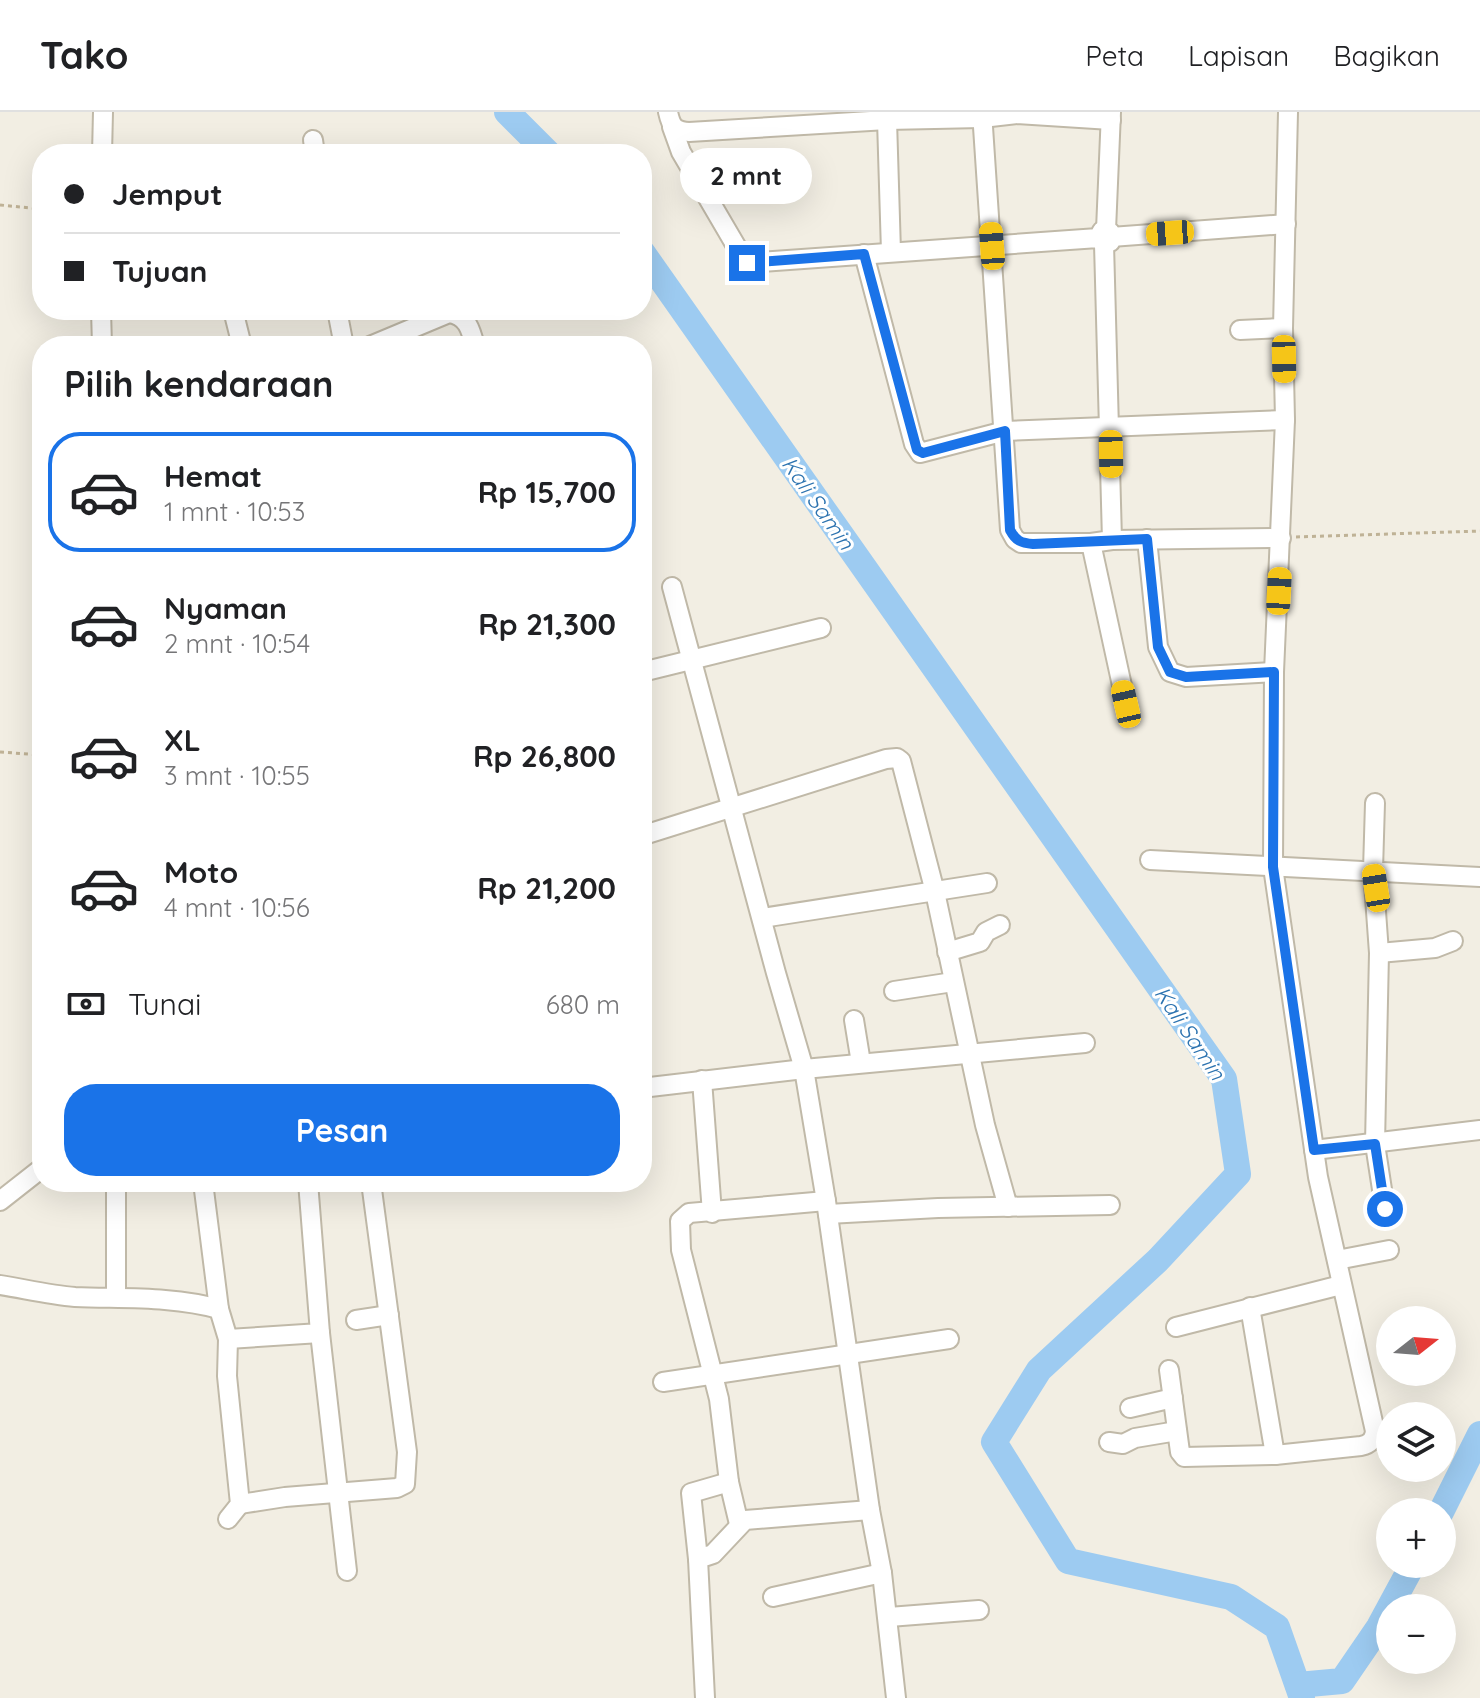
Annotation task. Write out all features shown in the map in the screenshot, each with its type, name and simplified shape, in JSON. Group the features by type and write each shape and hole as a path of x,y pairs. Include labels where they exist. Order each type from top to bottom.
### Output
{"street":[{"path":"102,144 103,112"},
{"path":"1169,1370 1180,1452 1184,1457 1275,1455 1361,1446 1370,1443 1374,1437 1321,1192 1273,867 1274,672 1285,420 1283,328 1288,112"},
{"path":"982,115 1010,530 1015,539 1033,544 1281,538"},
{"path":"888,116 891,252"},
{"path":"670,119 678,131 689,132 888,116 1111,116 1105,237 1112,540"},
{"path":"670,119 681,152 746,263 1286,224"},
{"path":"864,254 917,450 923,453 1005,431 1285,420"},
{"path":"392,336 428,320"},
{"path":"1240,330 1283,328"},
{"path":"1147,539 1158,647 1170,672 1186,677 1274,672"},
{"path":"1091,543 1126,704"},
{"path":"672,587 804,1069 889,1617 896,1698"},
{"path":"652,670 821,628"},
{"path":"652,833 886,759 897,758 904,765 935,892 968,1053 1008,1207"},
{"path":"1375,803 1373,870 1379,953 1375,1144 1385,1209"},
{"path":"1150,860 1480,877"},
{"path":"762,918 987,883"},
{"path":"947,952 980,942 986,932 1000,925"},
{"path":"1379,953 1435,948 1453,941"},
{"path":"894,991 953,982"},
{"path":"854,1020 861,1063"},
{"path":"652,1087 861,1063 1085,1043"},
{"path":"702,1080 712,1213"},
{"path":"1314,1150 1480,1130"},
{"path":"0,1201 32,1176"},
{"path":"116,1192 116,1297"},
{"path":"204,1192 219,1309 228,1339 227,1376 240,1504"},
{"path":"309,1192 320,1333 347,1571"},
{"path":"228,1519 240,1504 285,1497 397,1488 405,1484 407,1452 372,1192"},
{"path":"739,1524 729,1482 713,1373 679,1240 683,1216 827,1208 1110,1205"},
{"path":"1337,1260 1389,1250"},
{"path":"0,1285 71,1297 185,1302 219,1309"},
{"path":"1176,1327 1341,1285"},
{"path":"1250,1307 1275,1455"},
{"path":"356,1320 389,1315"},
{"path":"228,1339 320,1333"},
{"path":"663,1382 949,1339"},
{"path":"1130,1408 1173,1398"},
{"path":"1109,1442 1123,1444 1135,1438 1177,1431"},
{"path":"705,1698 698,1559 691,1493 729,1482"},
{"path":"698,1559 713,1554 739,1524 752,1518 870,1510"},
{"path":"773,1597 882,1573"},
{"path":"889,1617 979,1610"}],"path":[{"path":"0,205 32,208"},
{"path":"1281,538 1480,531"},
{"path":"0,752 32,754"}],"waterway":[{"name":"Kali Samin","path":"507,112 539,144"},
{"name":"Kali Samin","path":"652,266 1224,1079 1238,1174 1158,1260 1039,1370 994,1442 1068,1561 1231,1597 1277,1627 1302,1698"},
{"path":"1448,1498 1480,1434"},
{"path":"1298,1685 1342,1681 1379,1627 1405,1578"}],"route":[{"path":"747,263 864,254 917,450 923,453 1005,431 1010,530 1015,539 1033,544 1147,539 1158,647 1166,668 1186,677 1274,672 1273,867 1314,1150 1375,1144 1385,1209"}]}
